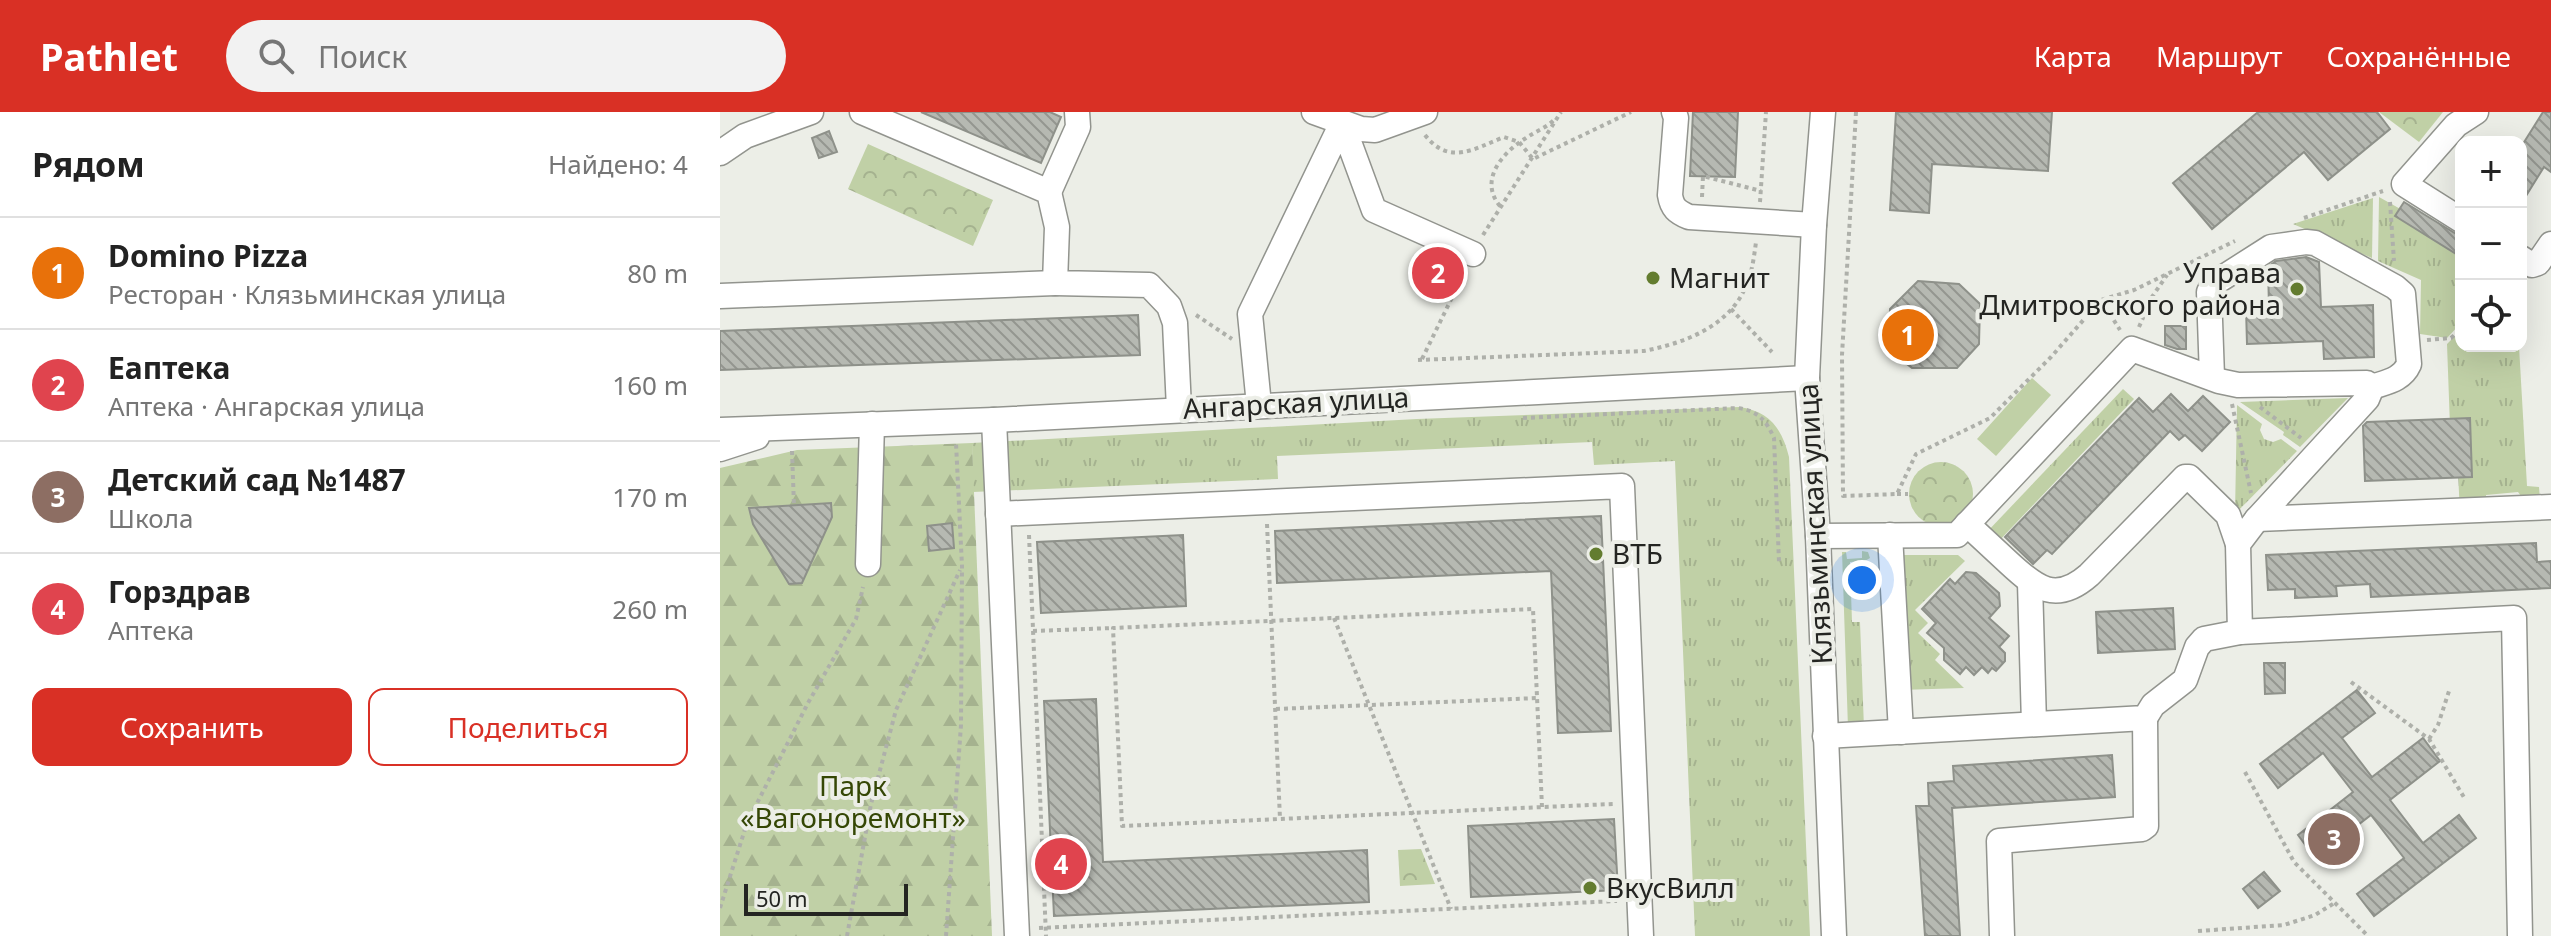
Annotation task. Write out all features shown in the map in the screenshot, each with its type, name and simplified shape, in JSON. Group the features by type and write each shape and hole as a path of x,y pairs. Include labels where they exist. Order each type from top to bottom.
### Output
{"street":[{"path":"721,149 745,136 811,112"},
{"path":"862,112 1049,192"},
{"path":"1055,283 1057,227 1049,192 1078,127 1077,112"},
{"path":"1314,112 1361,129 1375,130 1418,115"},
{"path":"1674,112 1670,195 1672,205 1680,213 1689,217 1814,225"},
{"name":"Клязьминская улица","path":"1823,112 1807,378 1818,536 1834,936"},
{"path":"2455,216 2404,184 2456,125 2476,112"},
{"path":"1342,123 1374,210 1473,254"},
{"path":"1259,405 1250,314 1342,123"},
{"path":"2220,380 2209,292 2219,279 2271,247 2306,242 2315,243 2403,294 2409,364 2395,380 2372,387"},
{"path":"2527,262 2532,265 2538,263 2551,244"},
{"path":"720,296 1055,283 1149,285 1169,306 1175,323 1179,409"},
{"path":"1818,536 1957,535 2132,349 2220,380 2367,383 2372,387"},
{"name":"Ангарская улица","path":"720,449 789,446 872,424 1807,378"},
{"path":"2238,544 2257,519 2367,399 2372,387"},
{"path":"994,420 1016,932"},
{"path":"868,564 872,424"},
{"name":"Ангарская улица","path":"720,430 789,446"},
{"path":"1967,524 2030,583 2055,590 2073,588 2185,477 2189,477 2228,515 2238,544 2240,632"},
{"path":"998,514 1622,486 1641,936"},
{"path":"2257,519 2551,507"},
{"path":"1890,535 1901,724"},
{"path":"2030,583 2034,724"},
{"path":"2002,936 1999,841 2142,829 2146,826 2145,718 2153,705 2185,680 2197,647 2204,639 2240,632 2514,618 2520,936"},
{"path":"1825,736 1901,724 1991,726 2145,718"}],"path":[{"path":"1533,159 1631,112"},
{"path":"1560,113 1500,206 1420,360 1644,351 1673,346 1717,322 1731,309 1746,286 1759,222 1766,112"},
{"path":"1856,112 1842,355 1843,496 1908,494"},
{"path":"1500,206 1494,199 1491,187 1496,165 1519,142 1547,127 1560,113"},
{"path":"1418,115 1432,144 1443,152 1470,151 1504,137 1519,142 1533,159"},
{"path":"1702,218 1703,176 1761,191"},
{"path":"2299,219 2389,189 2395,287"},
{"path":"1897,494 1916,454 1990,418 2051,357 2101,300 2134,290 2238,240"},
{"path":"2132,349 2152,297 2168,273"},
{"path":"2101,300 2132,349"},
{"path":"1731,309 1772,352"},
{"path":"1188,310 1254,353"},
{"path":"2407,342 2451,338 2455,334"},
{"path":"2220,380 2319,451"},
{"path":"2220,380 2257,519"},
{"path":"1515,418 1738,408 1756,412 1769,425 1774,438 1779,562"},
{"path":"946,936 961,725 962,566 956,443"},
{"path":"789,446 794,506"},
{"path":"1267,524 1280,819"},
{"path":"1029,535 1046,936"},
{"path":"720,908 747,823 808,703 856,619 868,564"},
{"path":"847,936 871,804 896,710 962,566"},
{"path":"1033,631 1533,609 1542,807"},
{"path":"1334,618 1451,909"},
{"path":"1113,628 1122,826 1635,803"},
{"path":"2351,682 2429,739 2465,799"},
{"path":"2429,739 2438,725 2450,688"},
{"path":"1275,709 1537,698"},
{"path":"2245,772 2294,862 2368,936"},
{"path":"1016,932 1046,927 1640,900"},
{"path":"2198,931 2284,925 2315,915 2336,902"}],"green space":[{"path":"2379,112 2443,112 2419,142"},
{"path":"868,144 993,200 973,246 848,189"},
{"path":"2379,197 2455,240 2455,329 2447,338 2420,334 2421,280 2378,261"},
{"path":"2373,198 2372,258 2293,224"},
{"path":"2455,336 2455,352 2519,352 2527,486 2539,487 2540,500 2524,500 2518,492 2486,495 2486,511 2460,513 2456,432 2450,427 2447,344"},
{"path":"2032,378 2051,395 1996,456 1977,439"},
{"path":"2123,389 2134,399 1996,544 1985,534"},
{"path":"2348,398 2300,447 2240,402"},
{"path":"2237,405 2262,424 2260,430 2264,439 2273,442 2281,439 2297,451 2235,514"},
{"path":"1739,407 1758,412 1773,423 1789,457 1810,936 1695,936 1675,461 1594,465 1592,442 1277,456 1278,479 973,492 972,443 1417,419"},
{"name":"Парк «Вагоноремонт»","path":"972,443 992,936 720,936 720,468 797,450"},
{"path":"1935,462 1947,462 1964,471 1971,482 1971,506 1964,517 1947,526 1935,526 1923,521 1914,512 1909,500 1909,488 1914,476 1923,467"},
{"path":"1862,551 1868,552 1870,558 1850,562 1852,622 1860,622 1864,728 1848,728 1842,552 1846,552 1847,559 1862,558"},
{"path":"1902,555 1958,555 1965,561 1915,610 1928,623 1918,633 1940,654 1935,660 1964,688 1900,690"},
{"path":"1421,849 1435,884 1400,886 1398,850"}],"building":[{"path":"921,112 1050,112 1061,117 1041,163"},
{"path":"1693,112 1738,112 1735,177 1690,176"},
{"path":"1896,112 2052,112 2048,171 1932,164 1929,213 1890,210"},
{"path":"2258,112 2377,112 2390,129 2328,180 2304,152 2212,229 2173,183"},
{"path":"2543,112 2551,112 2551,172 2544,167 2527,194 2527,137"},
{"path":"829,131 837,152 819,158 812,138"},
{"path":"2404,202 2455,233 2455,253 2395,216"},
{"path":"2306,257 2319,262 2321,307 2373,305 2374,357 2324,359 2323,341 2247,344 2246,308 2269,307 2268,267 2276,261"},
{"path":"1918,281 1959,284 1980,304 1979,344 1957,368 1912,368 1889,350 1890,309"},
{"path":"1138,315 1140,355 720,370 720,331"},
{"path":"2165,326 2186,326 2186,349 2165,345"},
{"path":"2171,394 2188,411 2203,396 2230,422 2202,451 2185,435 2179,440 2170,431 2052,554 2047,550 2033,564 2005,537 2139,398 2153,412"},
{"path":"2470,418 2472,477 2365,481 2363,426 2367,422"},
{"path":"831,503 832,517 802,583 789,584 753,524 749,508"},
{"path":"1601,516 1611,731 1558,733 1551,571 1277,583 1275,531"},
{"path":"952,523 954,548 929,551 927,526"},
{"path":"1183,535 1186,606 1041,613 1037,542"},
{"path":"2536,543 2537,562 2551,561 2551,588 2371,597 2370,584 2336,586 2337,596 2295,598 2295,589 2268,590 2266,555"},
{"path":"1966,572 1976,573 1999,593 2000,606 1989,618 2009,636 1999,647 2005,653 2005,661 1996,671 1992,668 1988,673 1982,667 1974,675 1966,667 1960,674 1944,660 1944,648 1927,633 1936,623 1922,609 1950,579 1955,584"},
{"path":"2173,608 2175,649 2098,653 2096,612"},
{"path":"2264,663 2285,663 2285,693 2265,694"},
{"path":"2357,690 2375,713 2342,738 2372,777 2423,738 2440,761 2390,800 2423,843 2459,815 2476,838 2374,916 2357,894 2404,858 2371,815 2315,858 2298,835 2353,792 2323,753 2278,788 2260,764"},
{"path":"1096,699 1103,862 1367,850 1369,902 1054,916 1044,701"},
{"path":"2112,755 2115,797 1952,808 1960,936 1925,936 1916,806 1929,806 1928,783 1954,781 1953,766"},
{"path":"1614,819 1618,890 1471,897 1468,826"},
{"path":"2264,872 2280,891 2258,908 2243,889"}],"place":[{"name":"Еаптека","path":"1438,273"},
{"name":"Магнит","path":"1653,278"},
{"name":"Управа Дмитровского района","path":"2297,289"},
{"name":"Domino Pizza","path":"1908,335"},
{"name":"ВТБ","path":"1596,554"},
{"name":"Детский сад №1487","path":"2334,839"},
{"name":"Горздрав","path":"1061,864"},
{"name":"ВкусВилл","path":"1590,888"}]}
